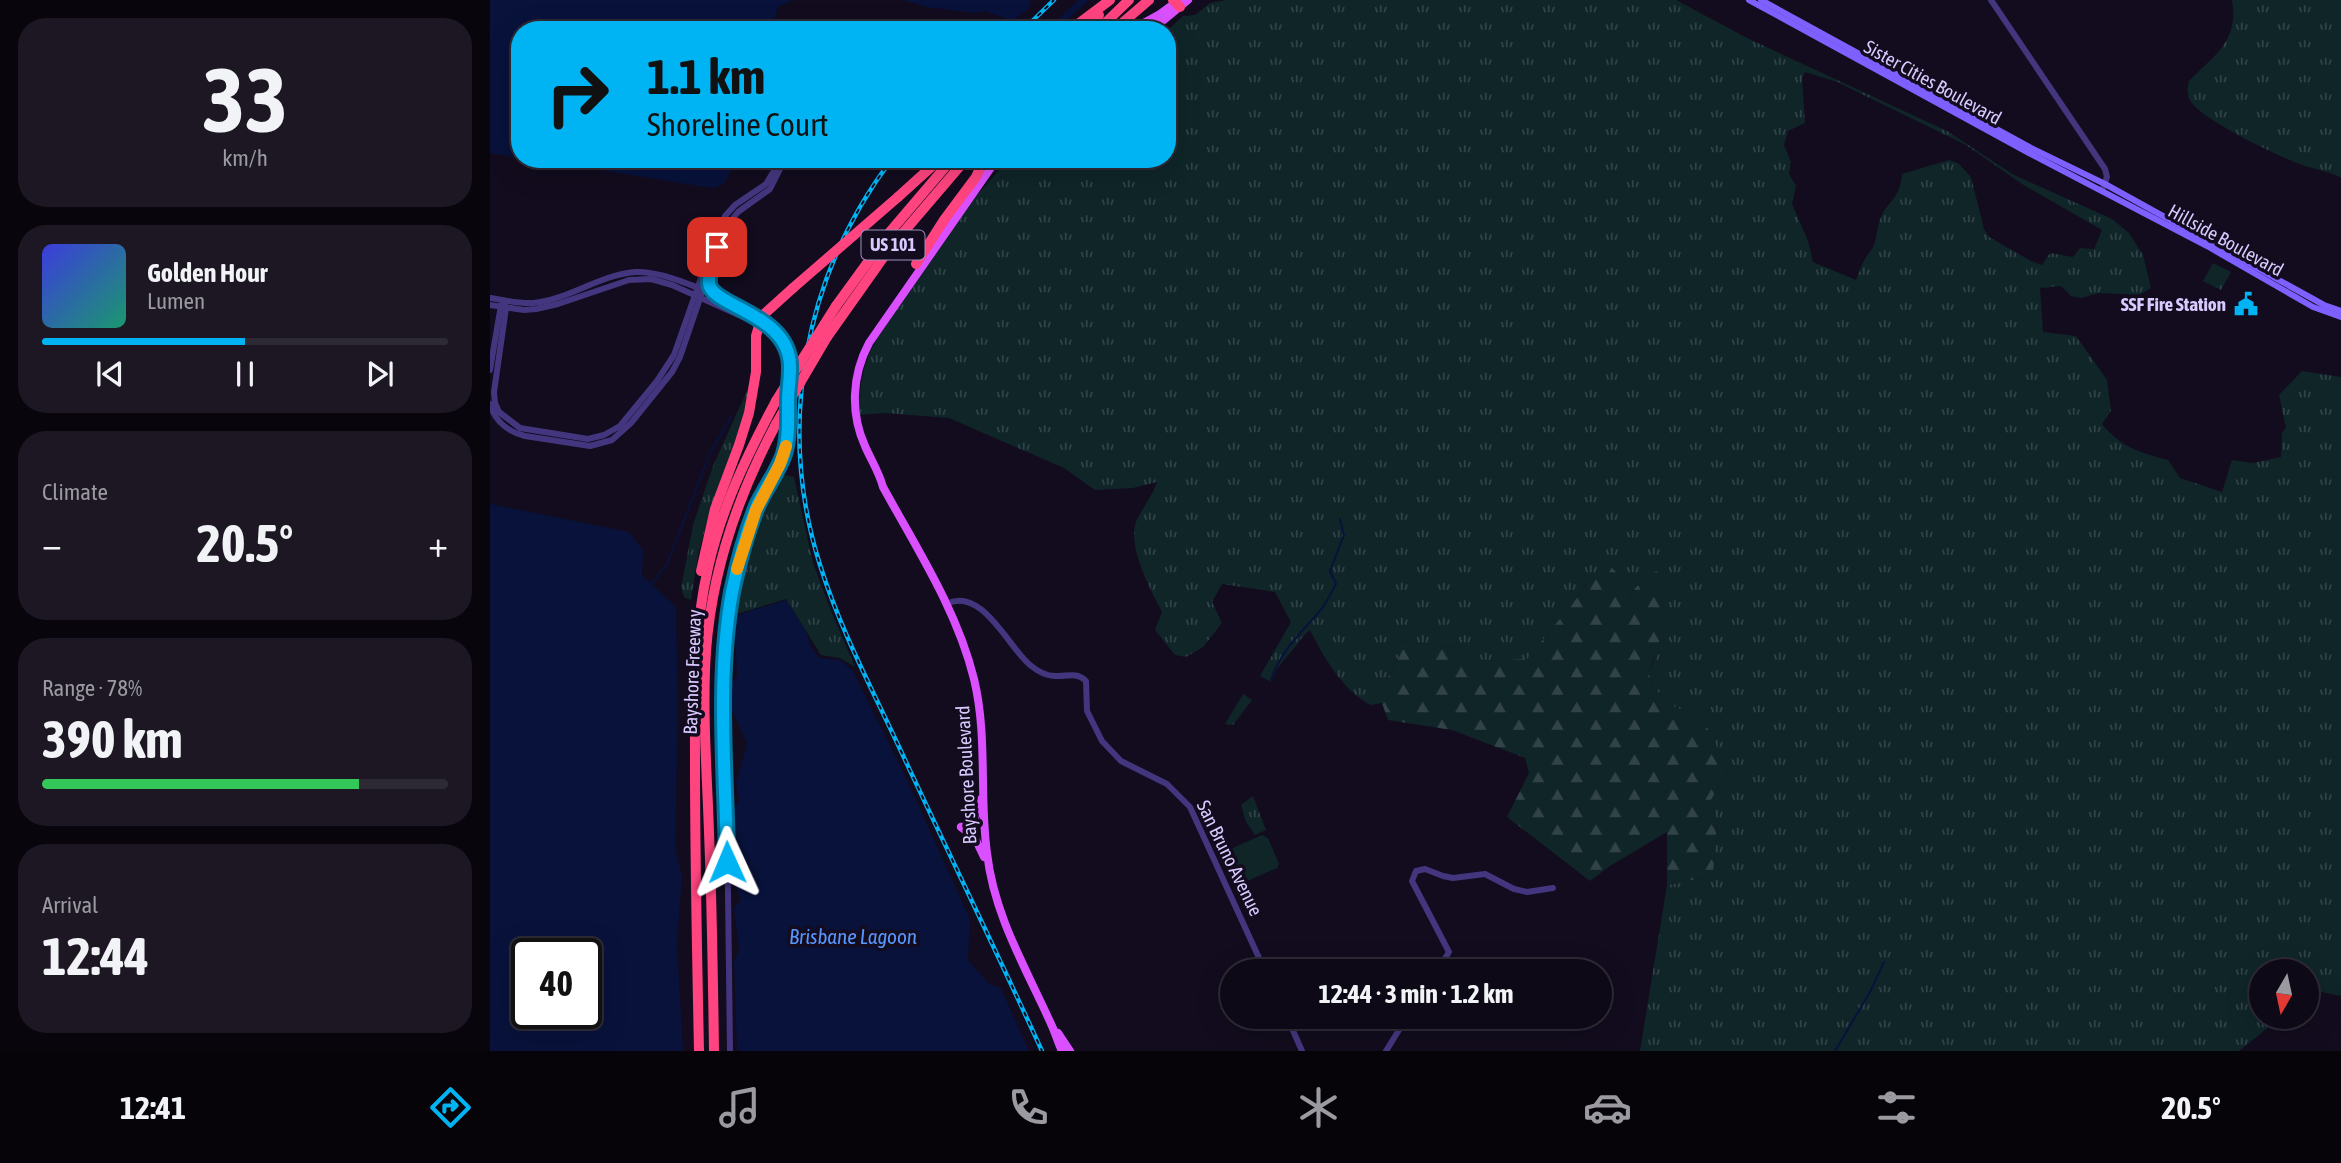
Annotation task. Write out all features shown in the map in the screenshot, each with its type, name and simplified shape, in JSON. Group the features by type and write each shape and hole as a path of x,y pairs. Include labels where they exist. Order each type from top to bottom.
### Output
{"highway":[{"path":"1083,21 1112,0"},
{"path":"1092,21 1112,0"},
{"path":"1107,21 1129,0"},
{"path":"1124,21 1149,0"},
{"path":"695,666 695,604 703,559 715,509 749,413 756,372 759,321 774,304 930,168"},
{"name":"Bayshore Freeway","path":"699,1051 695,666 702,600 717,535 740,472 776,401 836,306 889,233 943,168"},
{"name":"Bayshore Freeway","path":"714,1051 705,704 707,637 714,588 731,524 749,478 776,424 827,337 900,235 958,168"},
{"path":"916,264 980,168"}],"main road":[{"name":"Sister Cities Boulevard","path":"1749,0 2029,153 2104,187"},
{"name":"Sister Cities Boulevard","path":"1761,0 2104,187"},
{"path":"1147,21 1180,2"},
{"path":"1162,21 1180,2"},
{"name":"Bayshore Boulevard","path":"989,168 916,264 866,339 857,357 851,381 850,409 854,433 875,478 883,487 946,604 967,654 978,696 983,737 985,842 989,870 1008,932 1062,1051"},
{"name":"Bayshore Boulevard","path":"883,487 857,422 855,393 862,359 874,335 990,168"},
{"name":"Hillside Boulevard","path":"2104,187 2320,303 2341,311"},
{"name":"Hillside Boulevard","path":"2104,187 2313,307 2341,317"},
{"path":"984,783 976,819 971,825 961,827 975,838 989,870"},
{"name":"Bayshore Boulevard","path":"1053,1027 1070,1051"}],"street":[{"path":"1991,0 2105,169 2107,177 2104,187"},
{"path":"691,328 718,230 727,213 766,184 777,168"},
{"path":"490,305 544,301 628,273 643,272 680,281 695,280 708,266"},
{"path":"708,266 711,290 755,315 759,321 777,333 784,344 790,368 786,448 758,505 746,537 726,633 724,689 730,1051"},
{"path":"490,298 503,305 524,310 546,307 636,279 651,279 733,304"},
{"path":"680,281 719,306"},
{"path":"672,285 684,291 688,297 687,319"},
{"path":"503,305 494,392 499,412 520,428 588,439 608,434 620,426 632,412 670,362 699,293"},
{"path":"490,404 498,420 517,434 590,446 608,442 627,429 672,372 702,307 712,304 752,321 759,321"},
{"path":"490,370 503,305"},
{"name":"San Bruno Avenue","path":"946,604 957,600 974,606 998,624 1025,660 1037,670 1052,676 1074,675 1083,678 1087,684 1087,711 1102,741 1123,763 1167,784 1190,807 1260,959"},
{"path":"1445,959 1449,952 1412,881 1415,872 1421,869 1453,878 1485,874 1521,891 1553,888"},
{"path":"1438,945 1442,938"},
{"path":"1292,1029 1302,1051"},
{"path":"1385,1051 1399,1029"}],"green space":[{"path":"1227,0 1676,0 1747,38 1947,131 2014,175 2112,219 2129,233 2143,255 2151,288 2139,295 2099,293 2081,298 2071,296 2061,286 2040,288 2043,332 2076,336 2107,380 2111,411 2102,424 2117,439 2132,448 2168,460 2180,478 2222,492 2232,460 2253,463 2281,457 2282,433 2286,428 2279,395 2302,371 2341,377 2341,996 2319,991 2319,959 2249,959 2249,1029 2266,1029 2239,1051 1640,1051 1667,885 1713,876 1717,822 1711,800 1727,771 1704,724 1668,704 1651,684 1649,673 1655,657 1646,575 1628,597 1589,579 1527,660 1475,661 1453,648 1399,640 1401,652 1385,683 1382,703 1370,705 1342,682 1310,630 1279,666 1271,682 1260,676 1291,622 1275,592 1222,584 1212,602 1222,623 1203,647 1186,657 1175,655 1155,630 1162,612 1142,568 1135,543 1136,522 1157,482 1133,488 1095,490 1064,468 949,418 885,413 859,415 863,376 876,340 971,202 1001,168 1176,168 1176,23 1183,16 1195,15 1210,3","holes":["1805,72 1837,82 1966,145 2022,184 2102,230 2094,249 2080,248 2073,257 2050,253 2042,265 1989,237 1984,229 1971,177 1958,163 1949,160 1902,174 1899,190 1881,217 1874,245 1856,280 1813,262 1808,241 1792,204 1796,186 1789,174 1791,162 1784,145 1788,131 1805,123 1802,79"]},
{"path":"2232,0 2341,0 2341,178 2289,160 2259,146 2210,118 2191,102 2189,81 2216,55 2228,37 2232,26"},
{"path":"2213,263 2231,272 2221,290 2203,281"},
{"path":"751,382 743,424 708,518 698,555 691,600 684,597 681,588 693,525 713,466"},
{"path":"780,474 794,477 813,563 855,667 840,658 821,655 786,599 733,615 757,525"},
{"path":"1610,566 1628,584 1629,596 1646,575 1657,571 1666,585 1662,634 1649,673 1651,684 1668,704 1704,724 1711,733 1727,771 1711,800 1717,822 1713,876 1667,885 1667,832 1590,881 1507,817 1529,773 1525,758 1452,730 1388,720 1375,692 1385,683 1400,654 1399,640 1453,648 1475,661 1527,659 1577,598 1589,579"},
{"path":"1243,694 1252,700 1233,725 1225,724"},
{"path":"1253,796 1266,830 1255,835 1246,822 1241,805"},
{"path":"1262,835 1268,838 1279,864 1277,868 1238,885 1219,854"}],"water":[{"path":"490,0 793,0 778,7 774,21 511,21 511,156 490,153"},
{"path":"903,0 1031,0 1029,8 1013,21 985,11 974,13 927,7"},
{"path":"586,168 732,168 724,184 712,188"},
{"path":"490,504 629,532 643,550 642,575 676,607 678,710 675,848 682,876 677,944 683,1051 490,1051"},
{"name":"Brisbane Lagoon","path":"786,600 819,658 840,660 853,671 906,778 970,919 968,960 989,984 1001,988 1029,1051 737,1051 734,961 739,949 734,909 741,899 733,873 734,860 740,847 732,840 733,811 739,800 736,783 747,743 732,710 731,685 737,676 734,616"}],"waterway":[{"path":"1061,21 1084,0"},
{"path":"652,584 666,567 710,453 731,417"},
{"path":"1271,680 1285,652 1322,609 1336,584 1330,571 1344,535 1340,519"},
{"path":"1835,1051 1870,992 1884,962"}],"railway":[{"path":"1032,21 1054,0"},
{"path":"886,168 862,204 837,252 819,302 806,353 800,406 800,459 807,512 820,565 847,636 1042,1051"}],"slow traffic":[{"path":"737,569 756,510 780,464 786,446"}],"place":[{"name":"SSF Fire Station","path":"2246,304"}],"route":[{"path":"717,247 708,282 711,290 755,315 759,321 777,333 787,349 790,368 786,448 758,505 746,537 726,633 724,689 727,862"}]}
